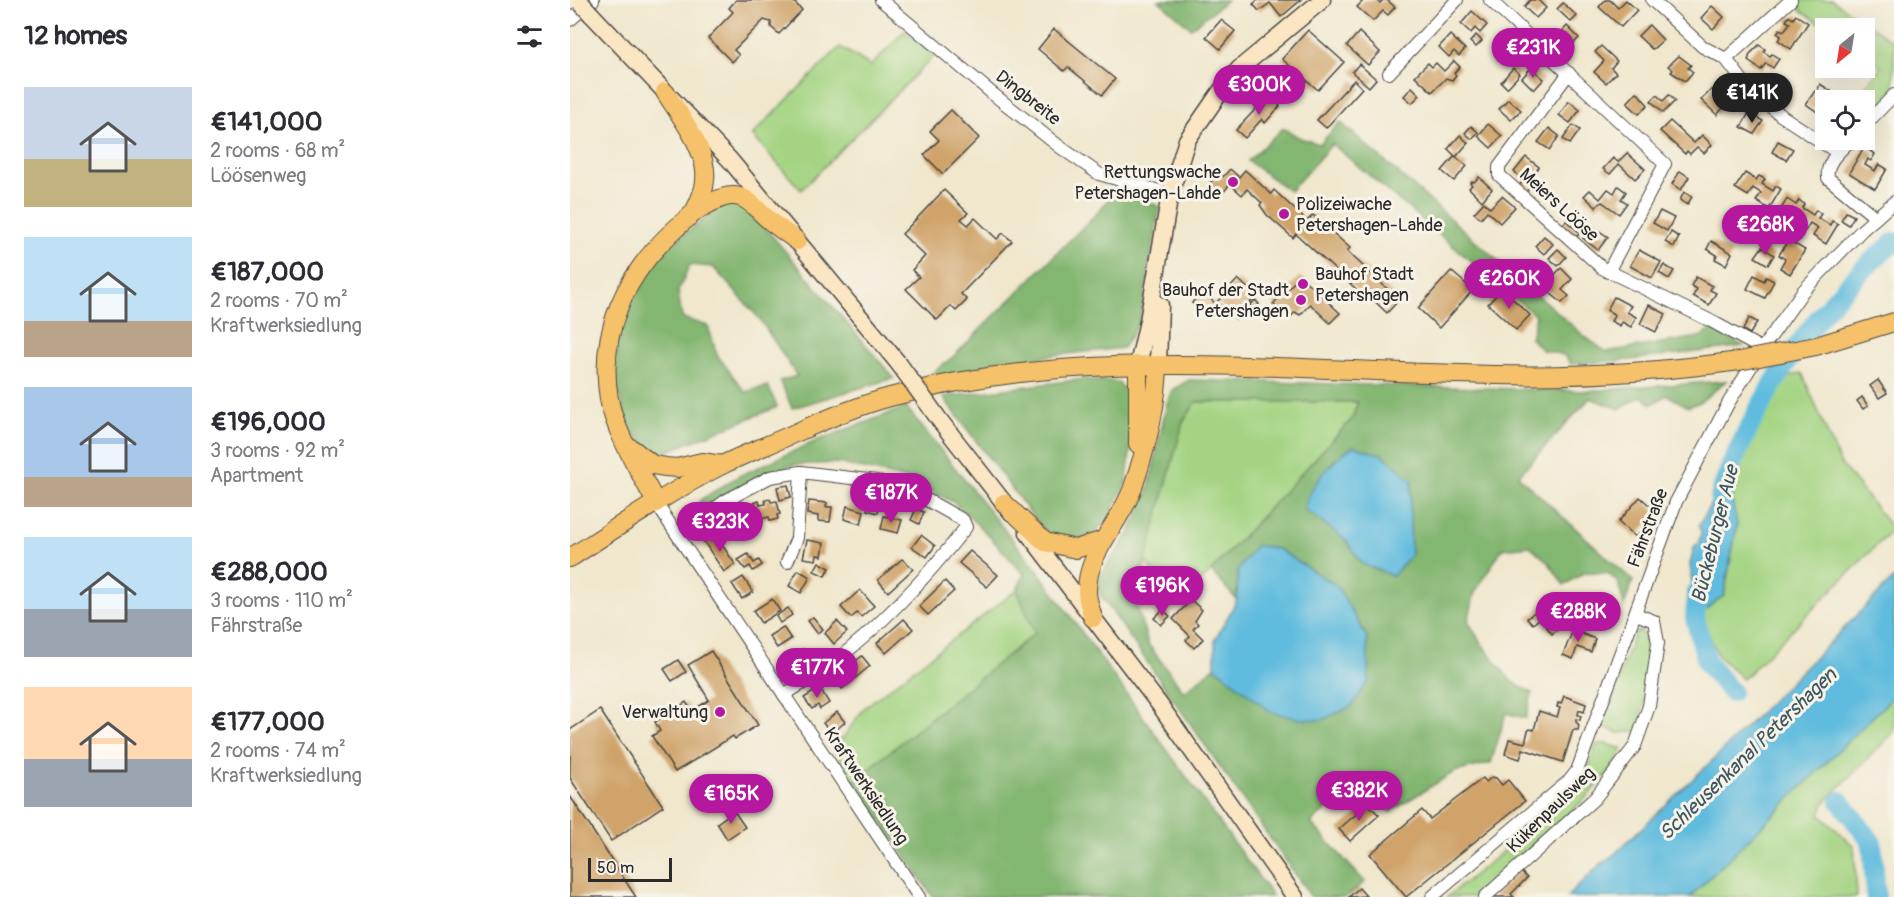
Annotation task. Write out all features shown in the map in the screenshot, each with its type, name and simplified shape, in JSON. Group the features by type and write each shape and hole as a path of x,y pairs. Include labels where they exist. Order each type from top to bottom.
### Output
{"main road":[{"path":"1131,493 1139,439 1138,365 1170,194 1187,140 1239,69 1322,0"},
{"path":"586,4 730,160 899,364 1202,762 1295,897"},
{"path":"665,92 704,161 706,180 703,195 694,212"},
{"path":"656,503 619,429 609,400 607,349 612,324 623,293 648,256 694,212 729,196 739,196 749,202 767,219 797,241"},
{"path":"1093,618 1087,594 1088,581 1103,540 1131,493 1148,442 1157,392 1165,220"},
{"path":"570,558 656,503 722,465 812,425 887,398 941,385 1036,370 1158,364 1497,375 1613,373 1739,361 1816,346 1894,322"},
{"path":"619,429 634,451 653,465 677,468 702,462 722,465"},
{"path":"1004,503 1045,542 1076,549 1103,540"}],"street":[{"name":"Dingbreite","path":"881,0 993,94 1099,174 1170,194"},
{"path":"1389,73 1458,0"},
{"name":"Meiers Lööse","path":"1490,0 1665,164 1608,272"},
{"path":"1652,0 1703,47 1726,59 1748,88 1782,116 1838,153"},
{"path":"1726,59 1791,0"},
{"path":"570,21 586,4"},
{"name":"Meiers Lööse","path":"1569,73 1499,167 1499,175 1608,272 1711,321 1762,349"},
{"path":"1875,115 1894,95"},
{"path":"1841,150 1829,164 1828,178 1876,218"},
{"name":"Fährstraße","path":"1432,897 1570,780 1577,771 1676,502 1729,402 1762,349 1803,291 1862,230 1894,202"},
{"path":"787,562 797,538 801,472"},
{"path":"694,524 724,501 770,477 801,472 876,481 916,494 963,520 966,527 936,565 901,602 830,665 784,695"},
{"name":"Kraftwerksiedlung","path":"656,503 919,897"},
{"name":"Kükenpaulsweg","path":"1485,897 1595,798 1635,746 1649,706 1658,644 1654,621 1636,614"}],"green space":[{"path":"1158,0 1227,0 1191,28"},
{"path":"1797,0 1832,0 1859,18 1815,20 1792,4"},
{"path":"1875,29 1894,42 1894,90 1875,110 1875,90 1862,90 1872,78 1875,78 1881,67 1875,62"},
{"path":"904,31 934,56 801,190 752,135 840,47 871,66"},
{"path":"1340,122 1583,335 1606,352 1699,337 1714,329 1744,346 1629,360 1571,364 1564,355 1542,350 1531,338 1536,316 1332,144 1290,191 1248,161 1283,128 1300,138 1320,144"},
{"path":"1118,188 1160,207 1140,321 1123,348 1047,356 930,378 930,375 955,355 1097,213"},
{"path":"732,203 749,209 894,378 792,408 780,381 797,376 759,318 713,267 690,265 678,291 682,318 708,326 717,355 745,392 768,386 777,407 656,456 641,444 627,423 615,379 618,331 641,277 667,247 723,205"},
{"path":"1802,373 1840,463 1893,529 1743,679 1718,656 1700,613 1724,595 1737,525 1729,487 1742,449 1781,379"},
{"path":"1083,379 1117,382 1134,401 1134,417 1127,480 1111,514 1093,535 1074,542 1052,538 1034,518 943,397"},
{"path":"1189,380 1586,391 1726,381 1700,402 1688,407 1667,395 1652,404 1641,396 1620,409 1590,398 1518,476 1633,581 1624,606 1618,582 1607,573 1585,572 1564,585 1549,563 1530,546 1502,549 1475,592 1468,621 1481,643 1511,681 1532,693 1526,718 1506,713 1491,763 1454,772 1390,812 1362,777 1311,823 1365,882 1346,897 1311,897 1099,593 1097,580 1129,534 1148,491 1167,403 1172,390","holes":["1196,402 1358,402 1352,419 1211,571 1237,600 1238,570 1272,712 1215,667 1184,692 1148,644 1135,600 1183,422","1335,459 1412,480 1410,510 1362,564 1346,540 1308,496"]},
{"path":"1196,402 1358,402 1352,419 1211,571 1191,591 1173,594 1145,561 1183,422"},
{"path":"906,407 1037,570 1273,897 933,897 854,781 1035,633 1017,590 1024,574 955,503 907,479 838,463 791,465 738,487 693,515 700,500 739,476 816,441"},
{"path":"1017,590 1035,633 854,781 834,750 865,707"},
{"path":"1641,631 1645,642 1648,667 1643,707 1637,731 1619,733 1601,726 1635,632"},
{"path":"1894,696 1894,732 1824,803 1820,815 1854,846 1857,897 1690,897"},
{"path":"1597,744 1607,744 1623,749 1612,768 1588,796 1477,897 1447,897 1579,790"}],"water":[{"path":"1353,446 1383,455 1412,480 1411,555 1393,576 1362,564 1346,540 1304,509 1307,499 1323,473"},
{"path":"1720,473 1727,474 1737,525 1724,595 1695,618 1691,608 1690,564 1694,548 1699,542 1701,532 1699,526 1713,499"},
{"path":"1256,545 1278,549 1337,586 1367,637 1369,681 1351,707 1322,720 1300,719 1271,712 1215,667 1215,640 1237,600 1238,570"},
{"name":"Schleusenkanal Petershagen","path":"1894,578 1894,696 1690,897 1567,897 1717,756"}],"building":[{"path":"736,0 792,0 802,10 779,34 771,27 771,22 764,20 734,50 739,55 732,62 708,38 733,12 729,8"},
{"path":"1258,0 1301,0 1281,17 1270,3 1259,11 1253,4"},
{"path":"1364,0 1377,0 1380,3 1387,0 1395,7 1388,15 1383,11 1373,21 1357,7"},
{"path":"1530,0 1538,0 1546,8 1536,18 1524,7"},
{"path":"1605,0 1610,0 1618,8 1626,0 1637,10 1621,27 1599,7"},
{"path":"1563,3 1577,16 1571,22 1557,9"},
{"path":"1712,6 1724,17 1713,29 1701,18"},
{"path":"1472,11 1487,25 1480,33 1475,28 1471,33 1461,24"},
{"path":"1796,15 1808,23 1791,49 1778,40 1781,36 1777,33 1780,29 1784,31 1790,23 1786,21 1789,16 1793,19"},
{"path":"1221,20 1235,31 1220,49 1206,37"},
{"path":"1649,25 1663,40 1652,49 1638,36"},
{"path":"1567,26 1579,38 1569,48 1557,37"},
{"path":"1054,29 1115,79 1102,95 1068,67 1064,71 1038,49"},
{"path":"1308,30 1344,62 1318,90 1282,59"},
{"path":"1359,32 1380,52 1368,65 1347,46"},
{"path":"1450,35 1465,49 1459,56 1454,51 1449,57 1439,47"},
{"path":"1476,35 1482,41 1476,47 1470,42"},
{"path":"1759,45 1765,49 1764,52 1779,59 1773,68 1766,63 1761,70 1748,61 1750,54"},
{"path":"1601,46 1617,61 1611,68 1616,73 1606,83 1594,72 1604,61 1595,52"},
{"path":"1679,56 1691,65 1688,68 1693,72 1685,81 1671,72 1673,70 1668,66"},
{"path":"1454,61 1460,67 1454,73 1456,75 1452,80 1446,78 1432,92 1415,76 1428,63 1432,67 1436,63 1444,71"},
{"path":"1359,64 1376,79 1369,87 1352,72"},
{"path":"1513,68 1520,74 1507,88 1501,82"},
{"path":"1531,68 1544,79 1534,90 1522,78"},
{"path":"1354,80 1362,88 1326,128 1317,120"},
{"path":"1820,84 1829,90 1818,90"},
{"path":"1412,87 1420,95 1412,103 1404,96"},
{"path":"1712,89 1727,103 1717,115 1701,100"},
{"path":"1815,91 1815,110 1806,104"},
{"path":"1637,92 1648,105 1639,114 1627,103"},
{"path":"1657,95 1663,101 1669,95 1675,101 1663,113 1651,101"},
{"path":"1268,96 1280,106 1265,123 1262,119 1245,138 1236,130"},
{"path":"1508,99 1521,110 1511,120 1499,109"},
{"path":"1569,101 1580,110 1570,123 1559,115"},
{"path":"951,110 979,138 943,174 924,155 939,140 930,131"},
{"path":"1749,113 1763,121 1754,134 1741,127"},
{"path":"1670,121 1694,143 1702,135 1712,145 1704,153 1697,147 1690,154 1687,151 1685,154 1660,131"},
{"path":"1488,124 1502,136 1491,148 1478,136"},
{"path":"1573,125 1580,130 1570,144 1563,139"},
{"path":"1471,126 1478,132 1472,139 1465,133"},
{"path":"1549,128 1559,136 1550,150 1538,142"},
{"path":"1460,135 1468,143 1456,157 1467,166 1454,181 1442,171 1455,156 1448,149"},
{"path":"1778,141 1793,149 1786,160 1772,152"},
{"path":"1862,150 1869,150 1875,154 1871,161 1868,159 1865,165 1875,171 1879,164 1887,169 1875,189 1849,173"},
{"path":"1627,153 1645,169 1635,179 1619,164 1610,174 1603,169 1613,158 1618,162"},
{"path":"1526,157 1539,167 1534,175 1530,172 1524,180 1514,172"},
{"path":"1230,169 1239,177 1245,170 1271,194 1274,190 1307,221 1313,215 1350,248 1347,251 1399,300 1387,313 1366,293 1364,296 1296,234 1293,238 1267,215 1260,205 1262,203 1247,189 1242,195 1230,184 1222,194 1210,183 1219,173 1223,177"},
{"path":"1680,171 1689,177 1681,190 1672,184"},
{"path":"1745,173 1756,180 1759,176 1765,179 1762,184 1773,191 1776,186 1781,189 1769,209 1756,201 1761,193 1753,188 1748,196 1735,188"},
{"path":"1479,177 1492,189 1482,201 1469,188 1472,185 1470,183"},
{"path":"1524,180 1531,186 1526,192 1519,186"},
{"path":"1618,186 1626,192 1621,199 1627,203 1619,214 1602,202 1596,207 1584,196 1590,190 1600,199 1608,189 1614,193"},
{"path":"944,190 968,213 961,219 968,225 975,218 997,239 1003,233 1012,241 961,294 967,300 956,311 951,306 937,320 906,289 919,277 912,270 925,256 902,234"},
{"path":"1684,192 1692,197 1687,205 1680,200"},
{"path":"1502,196 1515,207 1500,223 1487,211 1481,218 1474,213 1484,202 1490,208"},
{"path":"1787,199 1796,205 1799,200 1804,204 1802,208 1813,215 1816,210 1821,214 1818,218 1830,225 1832,221 1838,224 1826,244 1813,236 1818,228 1810,223 1805,231 1778,214"},
{"path":"1660,211 1674,218 1667,231 1653,223"},
{"path":"1846,212 1854,216 1849,225 1841,220"},
{"path":"1566,221 1580,233 1575,238 1562,225"},
{"path":"1592,226 1608,237 1598,250 1583,238"},
{"path":"1671,232 1679,237 1674,247 1665,242"},
{"path":"1544,236 1553,244 1544,254 1535,246"},
{"path":"1788,240 1805,250 1790,274 1780,268 1785,259 1779,255"},
{"path":"1711,241 1732,253 1726,265 1715,259 1717,255 1707,249"},
{"path":"1762,247 1774,255 1768,265 1755,257"},
{"path":"1558,249 1566,257 1558,266 1549,258"},
{"path":"1639,250 1661,262 1652,278 1630,266"},
{"path":"1664,265 1674,271 1669,279 1659,273"},
{"path":"1561,268 1572,279 1562,290 1569,296 1562,303 1543,287"},
{"path":"1451,271 1473,290 1439,328 1418,308"},
{"path":"1754,275 1764,281 1766,277 1774,281 1765,298 1747,289"},
{"name":"Bauhof der Stadt Petershagen","path":"1300,276 1340,313 1330,323 1310,304 1300,315 1295,312 1289,319 1273,304"},
{"path":"1696,277 1712,286 1710,290 1716,293 1709,305 1693,296 1697,289 1691,286"},
{"path":"1238,279 1256,296 1236,319 1217,302"},
{"path":"1502,289 1530,315 1516,330 1488,304"},
{"path":"1202,291 1218,306 1208,318 1192,303"},
{"path":"1614,297 1631,306 1627,312 1636,317 1631,327 1622,322 1620,326 1611,321 1615,315 1607,310"},
{"path":"1255,300 1259,304 1246,318 1242,314"},
{"path":"1649,305 1666,314 1656,332 1640,324"},
{"path":"1749,318 1757,322 1750,334 1743,330"},
{"path":"1878,380 1887,393 1879,398 1870,386"},
{"path":"1862,397 1868,406 1863,409 1857,401"},
{"path":"788,485 791,497 780,500 777,487"},
{"path":"1640,497 1657,512 1636,537 1618,522"},
{"path":"770,499 771,502 777,501 780,514 777,515 778,519 770,521 769,517 756,520 752,503 759,501 760,505 766,504 765,500"},
{"path":"870,500 880,502 878,513 867,510"},
{"path":"809,501 827,503 826,507 832,507 830,522 818,521 818,516 807,514"},
{"path":"747,506 753,513 755,521 744,529 734,516"},
{"path":"847,506 864,511 861,524 844,519"},
{"path":"916,509 924,512 919,524 911,520"},
{"path":"884,516 902,520 898,533 881,529"},
{"path":"715,534 735,564 724,572 704,542"},
{"path":"921,535 935,546 927,557 912,547"},
{"path":"807,540 824,543 822,556 817,555 816,560 803,558"},
{"path":"970,551 998,575 987,587 959,563"},
{"path":"748,554 754,563 759,560 762,565 753,571 750,566 745,569 738,560"},
{"path":"902,559 913,569 888,592 878,580"},
{"path":"819,562 830,568 825,576 814,571"},
{"path":"798,570 810,577 801,593 789,586"},
{"path":"743,577 753,592 742,599 732,584"},
{"path":"945,581 954,591 928,615 919,606"},
{"path":"860,590 874,606 861,617 857,613 851,618 841,607"},
{"path":"772,599 780,611 761,623 753,611"},
{"path":"1551,599 1561,612 1557,615 1564,624 1552,634 1540,618 1533,624 1527,618"},
{"path":"1191,600 1202,610 1195,621 1198,624 1193,629 1203,639 1194,648 1186,640 1190,636 1173,619"},
{"path":"788,608 792,615 780,623 776,616"},
{"path":"1163,610 1170,616 1161,625 1154,618"},
{"path":"813,617 823,629 817,633 808,621"},
{"path":"904,619 913,629 886,653 877,643"},
{"path":"837,621 847,632 834,644 825,633"},
{"path":"783,627 791,639 777,648 769,636"},
{"path":"1574,627 1581,629 1580,633 1595,639 1591,652 1577,647 1573,659 1563,655"},
{"path":"803,649 811,661 793,673 785,661"},
{"name":"Verwaltung","path":"711,651 758,725 735,739 733,736 675,772 652,736 660,731 655,722 686,702 692,711 709,700 688,665"},
{"path":"862,656 870,666 842,689 834,678"},
{"path":"678,660 686,672 672,681 664,669"},
{"path":"820,688 829,703 820,709 818,705 812,709 804,698"},
{"path":"1564,696 1586,704 1584,712 1579,710 1580,720 1576,719 1579,725 1578,730 1573,730 1563,762 1523,749 1520,759 1505,754 1509,739 1525,743 1528,731 1534,730 1539,711 1557,717 1560,708 1557,707 1558,703 1561,704"},
{"path":"600,710 663,806 611,841 570,778 570,730"},
{"path":"837,712 845,722 836,730 841,736 836,739 823,723"},
{"path":"1492,777 1502,785 1508,780 1525,801 1406,897 1370,854 1422,810 1430,819 1483,778 1486,782"},
{"path":"570,796 632,891 636,897 570,897"},
{"path":"1368,804 1379,815 1350,841 1339,829"},
{"path":"734,811 745,827 727,839 717,823"},
{"path":"1520,871 1527,878 1511,894 1514,897 1493,897"},
{"path":"1359,888 1366,896 1349,897"}],"waterway":[{"name":"Bückeburger Aue","path":"1720,499 1727,475 1745,436 1791,356 1828,307 1871,262 1894,242"},
{"name":"Bückeburger Aue","path":"1697,592 1695,618 1707,663 1731,692"},
{"name":"Bückeburger Aue","path":"1840,801 1872,843 1876,897"}],"place":[{"name":"Rettungswache Petershagen-Lahde","path":"1233,182"},
{"name":"Polizeiwache Petershagen-Lahde","path":"1284,214"},
{"name":"Bauhof Stadt Petershagen","path":"1303,284"},
{"name":"Bauhof der Stadt Petershagen","path":"1301,300"},
{"name":"Verwaltung","path":"720,712"}]}
